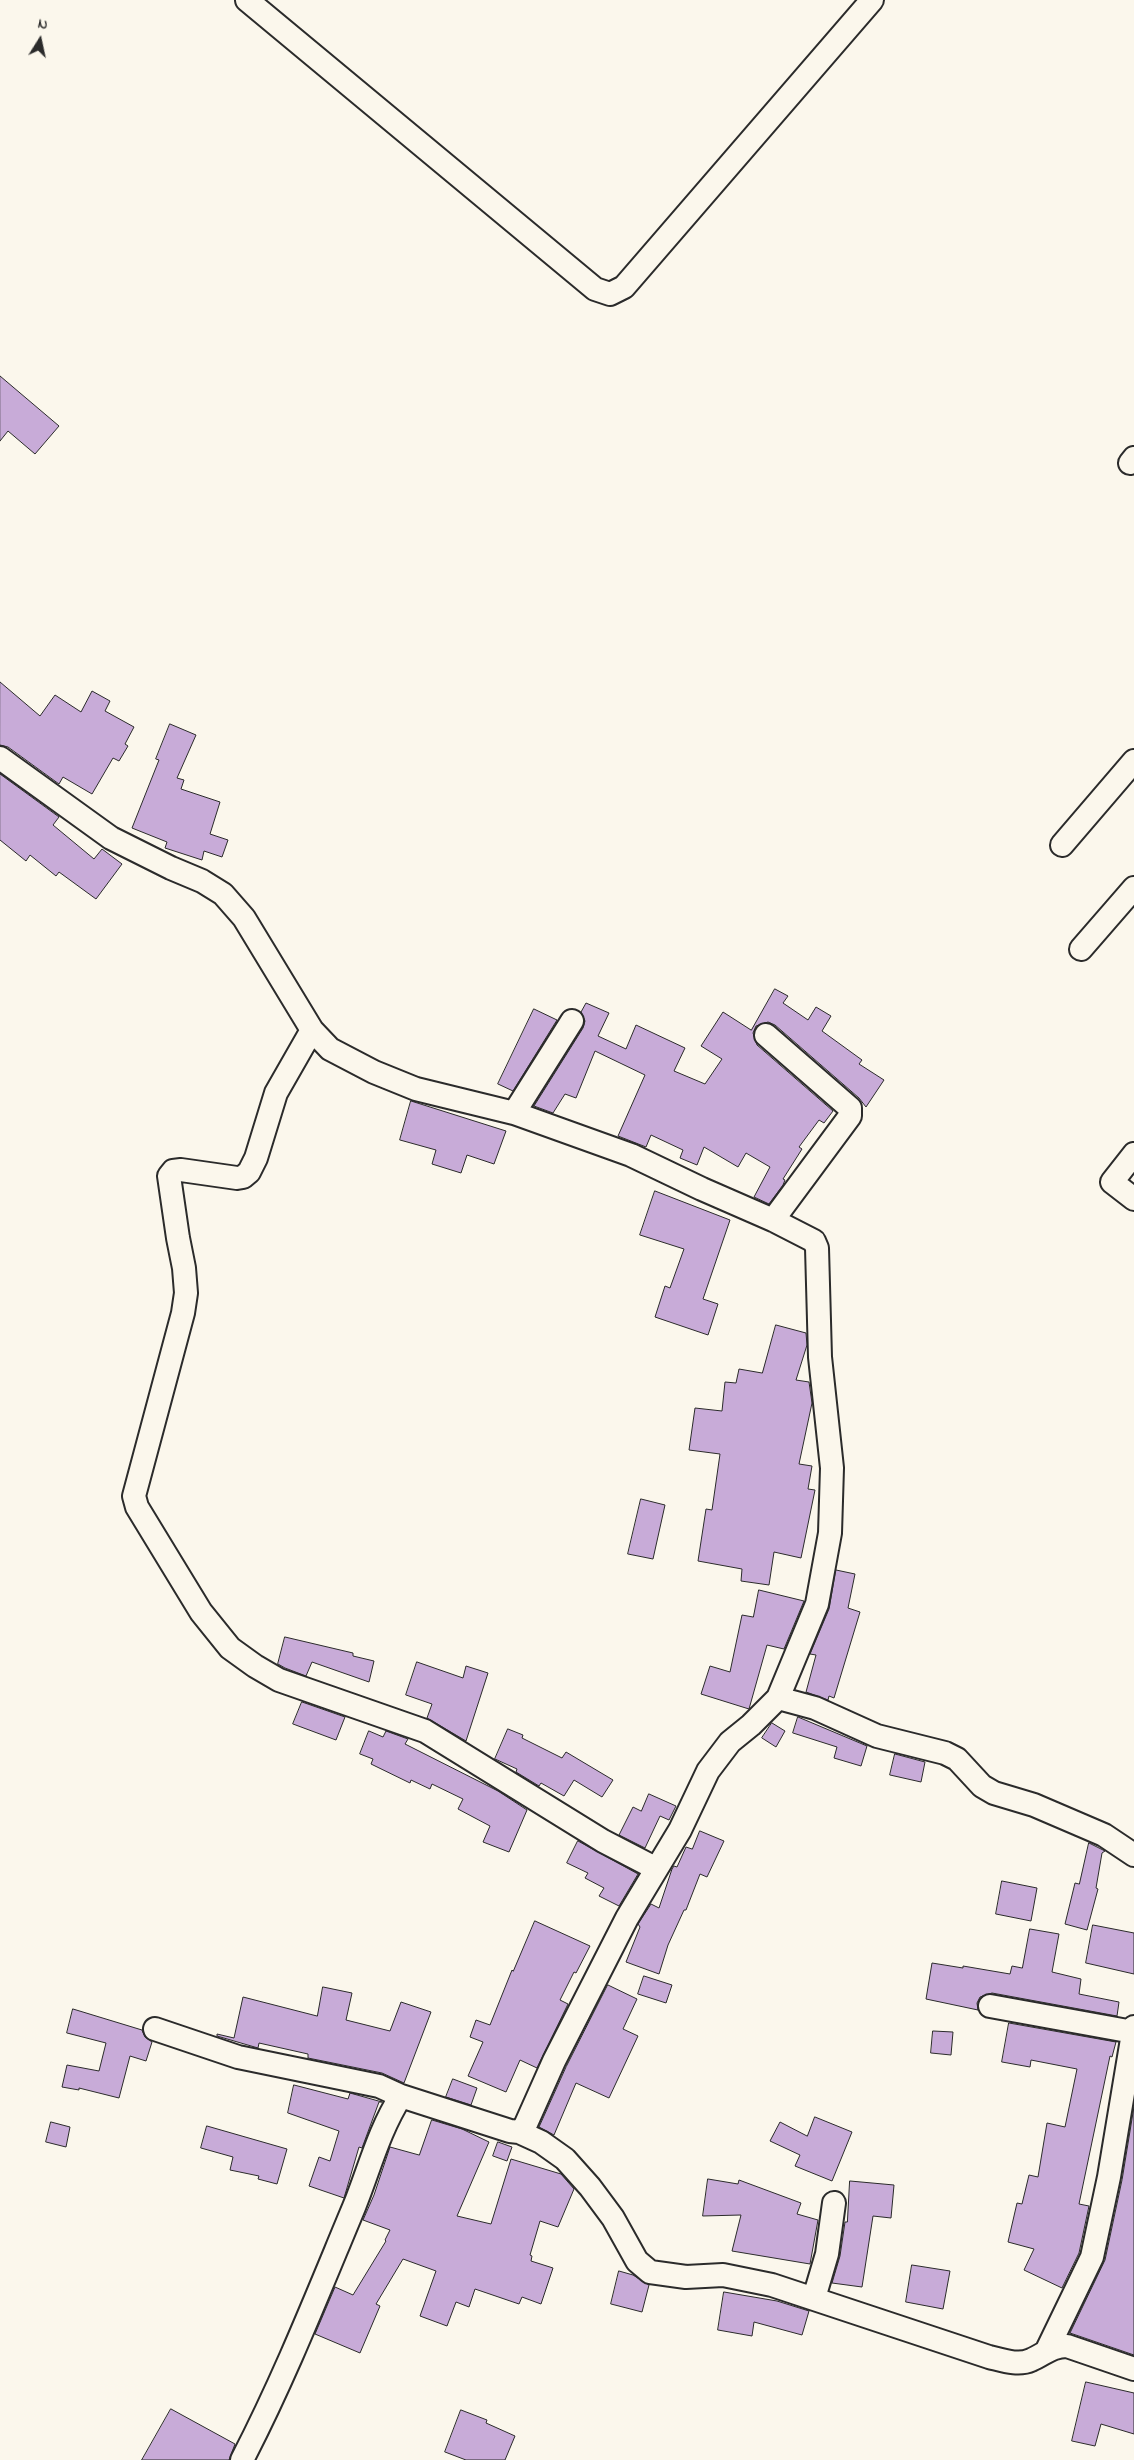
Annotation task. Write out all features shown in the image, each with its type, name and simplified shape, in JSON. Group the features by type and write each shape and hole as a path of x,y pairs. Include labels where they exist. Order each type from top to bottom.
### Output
{"street":[{"path":"253,2 596,289 610,294 624,287 872,0"},
{"path":"0,758 111,838 202,881 223,894 244,918 312,1030 330,1049 416,1089 514,1113 631,1156 773,1220 814,1241 817,1248 820,1357 832,1468 830,1533 819,1596 778,1698 718,1754 680,1830 655,1868 554,2061 530,2117 519,2132"},
{"path":"1062,845 1134,761"},
{"path":"1080,950 1134,888"},
{"path":"514,1113 572,1021"},
{"path":"312,1030 276,1093 256,1158 248,1172 243,1177 237,1178 181,1170 173,1171 169,1176 184,1268 186,1293 183,1313 134,1496 137,1507 201,1612 230,1648 255,1666 279,1680 332,1700 401,1721 425,1731 596,1837 655,1868"},
{"path":"766,1035 850,1108 850,1116 773,1220"},
{"path":"1134,1154 1112,1182 1134,1199"},
{"path":"778,1698 815,1708 877,1736 945,1753 957,1760 982,1786 994,1794 1034,1805 1104,1834 1134,1855"},
{"path":"990,2006 1134,2029 1109,2178 1092,2257 1047,2350"},
{"path":"155,2028 238,2057 379,2086 401,2096 510,2131 519,2132 541,2142 565,2159 590,2187 614,2218 637,2262 650,2272 686,2277 722,2275 772,2285 1008,2362 1031,2360 1047,2350 1058,2346 1075,2348 1134,2370"},
{"path":"242,2460 296,2350 320,2293 379,2137 401,2096"},
{"path":"814,2298 827,2254 834,2203"}],"building":[{"path":"0,376 59,426 35,454 8,431 0,441"},
{"path":"0,682 40,716 55,695 81,712 92,691 110,701 105,711 134,727 125,744 128,746 119,761 113,758 92,794 63,777 59,784 8,747 0,745"},
{"path":"170,724 196,735 177,778 184,780 181,789 220,802 210,834 228,840 222,857 204,851 202,860 165,848 167,842 132,828 159,760 156,759"},
{"path":"0,774 59,817 53,825 94,859 102,849 122,864 96,899 59,872 56,876 30,855 26,861 0,840"},
{"path":"775,989 788,996 783,1003 808,1020 816,1007 831,1016 822,1031 862,1060 859,1064 884,1080 866,1107 859,1098 775,1025 768,1022 756,1026 753,1033 757,1045 833,1111 824,1123 819,1120 799,1147 802,1149 783,1179 785,1180 783,1185 769,1204 754,1197 770,1167 746,1153 738,1167 704,1147 697,1165 680,1158 683,1150 651,1135 646,1147 618,1136 645,1075 595,1051 576,1098 565,1094 553,1113 534,1106 583,1028 585,1021 581,1012 586,1003 609,1013 598,1036 626,1049 636,1025 685,1048 674,1071 705,1084 722,1059 701,1046 723,1012 751,1030"},
{"path":"534,1009 557,1020 513,1091 498,1084"},
{"path":"411,1101 506,1131 494,1164 467,1155 461,1173 432,1164 436,1150 400,1140"},
{"path":"655,1191 730,1220 703,1299 718,1304 708,1335 655,1317 665,1286 670,1288 684,1249 640,1235"},
{"path":"776,1325 806,1333 807,1345 796,1380 809,1382 812,1403 799,1464 812,1466 808,1489 815,1490 801,1558 774,1552 769,1585 741,1581 742,1569 698,1561 706,1509 712,1510 720,1454 689,1450 695,1408 722,1411 725,1382 736,1383 739,1369 762,1373"},
{"path":"641,1499 665,1505 653,1559 628,1554"},
{"path":"836,1570 855,1574 848,1608 860,1612 834,1698 829,1696 828,1700 806,1692 816,1655 810,1654 829,1609"},
{"path":"759,1590 804,1601 784,1649 767,1645 749,1709 701,1694 710,1666 730,1672 742,1615 753,1617"},
{"path":"285,1637 353,1653 353,1656 374,1661 369,1682 312,1662 306,1676 285,1668 278,1664"},
{"path":"417,1662 463,1678 466,1666 488,1673 466,1741 427,1718 432,1704 406,1695"},
{"path":"302,1702 345,1717 336,1740 293,1724"},
{"path":"798,1717 867,1746 861,1766 834,1758 837,1747 793,1733"},
{"path":"772,1723 785,1731 776,1747 762,1738"},
{"path":"508,1729 523,1735 522,1738 562,1758 566,1752 613,1780 602,1797 574,1780 564,1796 541,1783 539,1786 516,1772 517,1769 495,1759"},
{"path":"369,1731 383,1737 386,1731 408,1739 405,1744 498,1791 527,1810 509,1852 483,1842 490,1826 458,1809 463,1799 432,1784 430,1789 411,1780 410,1783 371,1764 373,1759 360,1754"},
{"path":"895,1754 925,1762 921,1782 890,1775"},
{"path":"649,1794 676,1806 669,1820 660,1816 645,1848 619,1835 633,1807 641,1811"},
{"path":"700,1831 724,1841 707,1877 700,1874 686,1910 684,1910 668,1945 659,1974 626,1962 640,1927 638,1924 651,1904 659,1908 672,1869 674,1866 677,1867 686,1847 692,1849"},
{"path":"578,1841 638,1874 619,1906 599,1896 604,1888 585,1878 588,1873 567,1863"},
{"path":"1089,1843 1105,1851 1102,1853 1096,1888 1098,1889 1087,1930 1065,1924 1075,1883 1079,1884"},
{"path":"1002,1881 1037,1888 1031,1921 996,1914"},
{"path":"535,1921 590,1946 560,2000 568,2004 537,2068 520,2060 506,2092 468,2076 483,2042 470,2037 476,2020 490,2025 512,1970"},
{"path":"1093,1925 1134,1933 1134,1974 1086,1963"},
{"path":"1030,1929 1059,1934 1052,1972 1081,1979 1079,1994 1119,2002 1117,2016 992,1993 980,1997 977,2003 978,2010 926,1999 932,1963 1010,1974 1012,1966 1022,1968"},
{"path":"644,1976 672,1985 666,2003 638,1994"},
{"path":"608,1985 637,1999 623,2029 638,2036 609,2098 576,2083 554,2135 539,2127 566,2067"},
{"path":"323,1987 352,1993 346,2020 390,2031 401,2002 431,2012 404,2083 382,2073 308,2058 308,2054 259,2043 258,2048 217,2036 217,2034 234,2038 243,1997 317,2016"},
{"path":"73,2009 142,2030 145,2037 152,2042 146,2061 130,2056 119,2098 79,2088 79,2090 62,2087 67,2065 99,2071 106,2043 67,2033"},
{"path":"1009,2023 1116,2042 1112,2057 1110,2056 1079,2204 1089,2206 1079,2253 1062,2288 1024,2270 1034,2249 1008,2242 1017,2203 1022,2204 1029,2175 1038,2177 1047,2123 1065,2127 1077,2069 1031,2060 1030,2067 1002,2062"},
{"path":"933,2031 953,2032 951,2055 931,2053"},
{"path":"453,2079 477,2088 471,2105 446,2097"},
{"path":"294,2085 348,2099 350,2093 382,2102 379,2102 362,2148 359,2147 344,2198 309,2186 319,2157 330,2161 339,2131 288,2113"},
{"path":"1134,2107 1134,2355 1070,2333 1105,2260 1122,2180"},
{"path":"815,2117 852,2132 832,2181 795,2166 800,2155 770,2141 780,2122 807,2136"},
{"path":"432,2120 462,2129 489,2142 457,2216 491,2224 511,2159 561,2174 574,2189 558,2227 540,2221 530,2255 532,2256 531,2261 553,2268 541,2304 522,2297 519,2304 475,2289 469,2307 456,2302 447,2326 420,2316 436,2271 403,2259 376,2304 380,2306 360,2353 315,2334 335,2287 353,2295 386,2241 390,2230 363,2220 374,2195 390,2147 419,2155"},
{"path":"51,2122 70,2127 66,2147 46,2142"},
{"path":"207,2126 287,2149 277,2184 258,2179 259,2176 230,2170 233,2157 201,2148"},
{"path":"498,2142 512,2147 507,2161 493,2156"},
{"path":"708,2179 738,2184 739,2180 801,2203 797,2214 818,2220 810,2264 732,2251 741,2215 703,2216"},
{"path":"850,2181 894,2185 891,2218 873,2216 862,2287 832,2283 840,2256 845,2222 847,2222"},
{"path":"912,2265 950,2271 943,2309 906,2302"},
{"path":"619,2271 633,2275 649,2285 642,2312 611,2304"},
{"path":"724,2292 777,2301 809,2311 802,2335 754,2322 752,2336 718,2330"},
{"path":"1086,2382 1134,2393 1134,2434 1101,2424 1095,2446 1072,2441"},
{"path":"171,2409 235,2444 229,2460 142,2460"},
{"path":"461,2410 487,2420 486,2423 515,2436 505,2460 466,2460 445,2452"}]}
